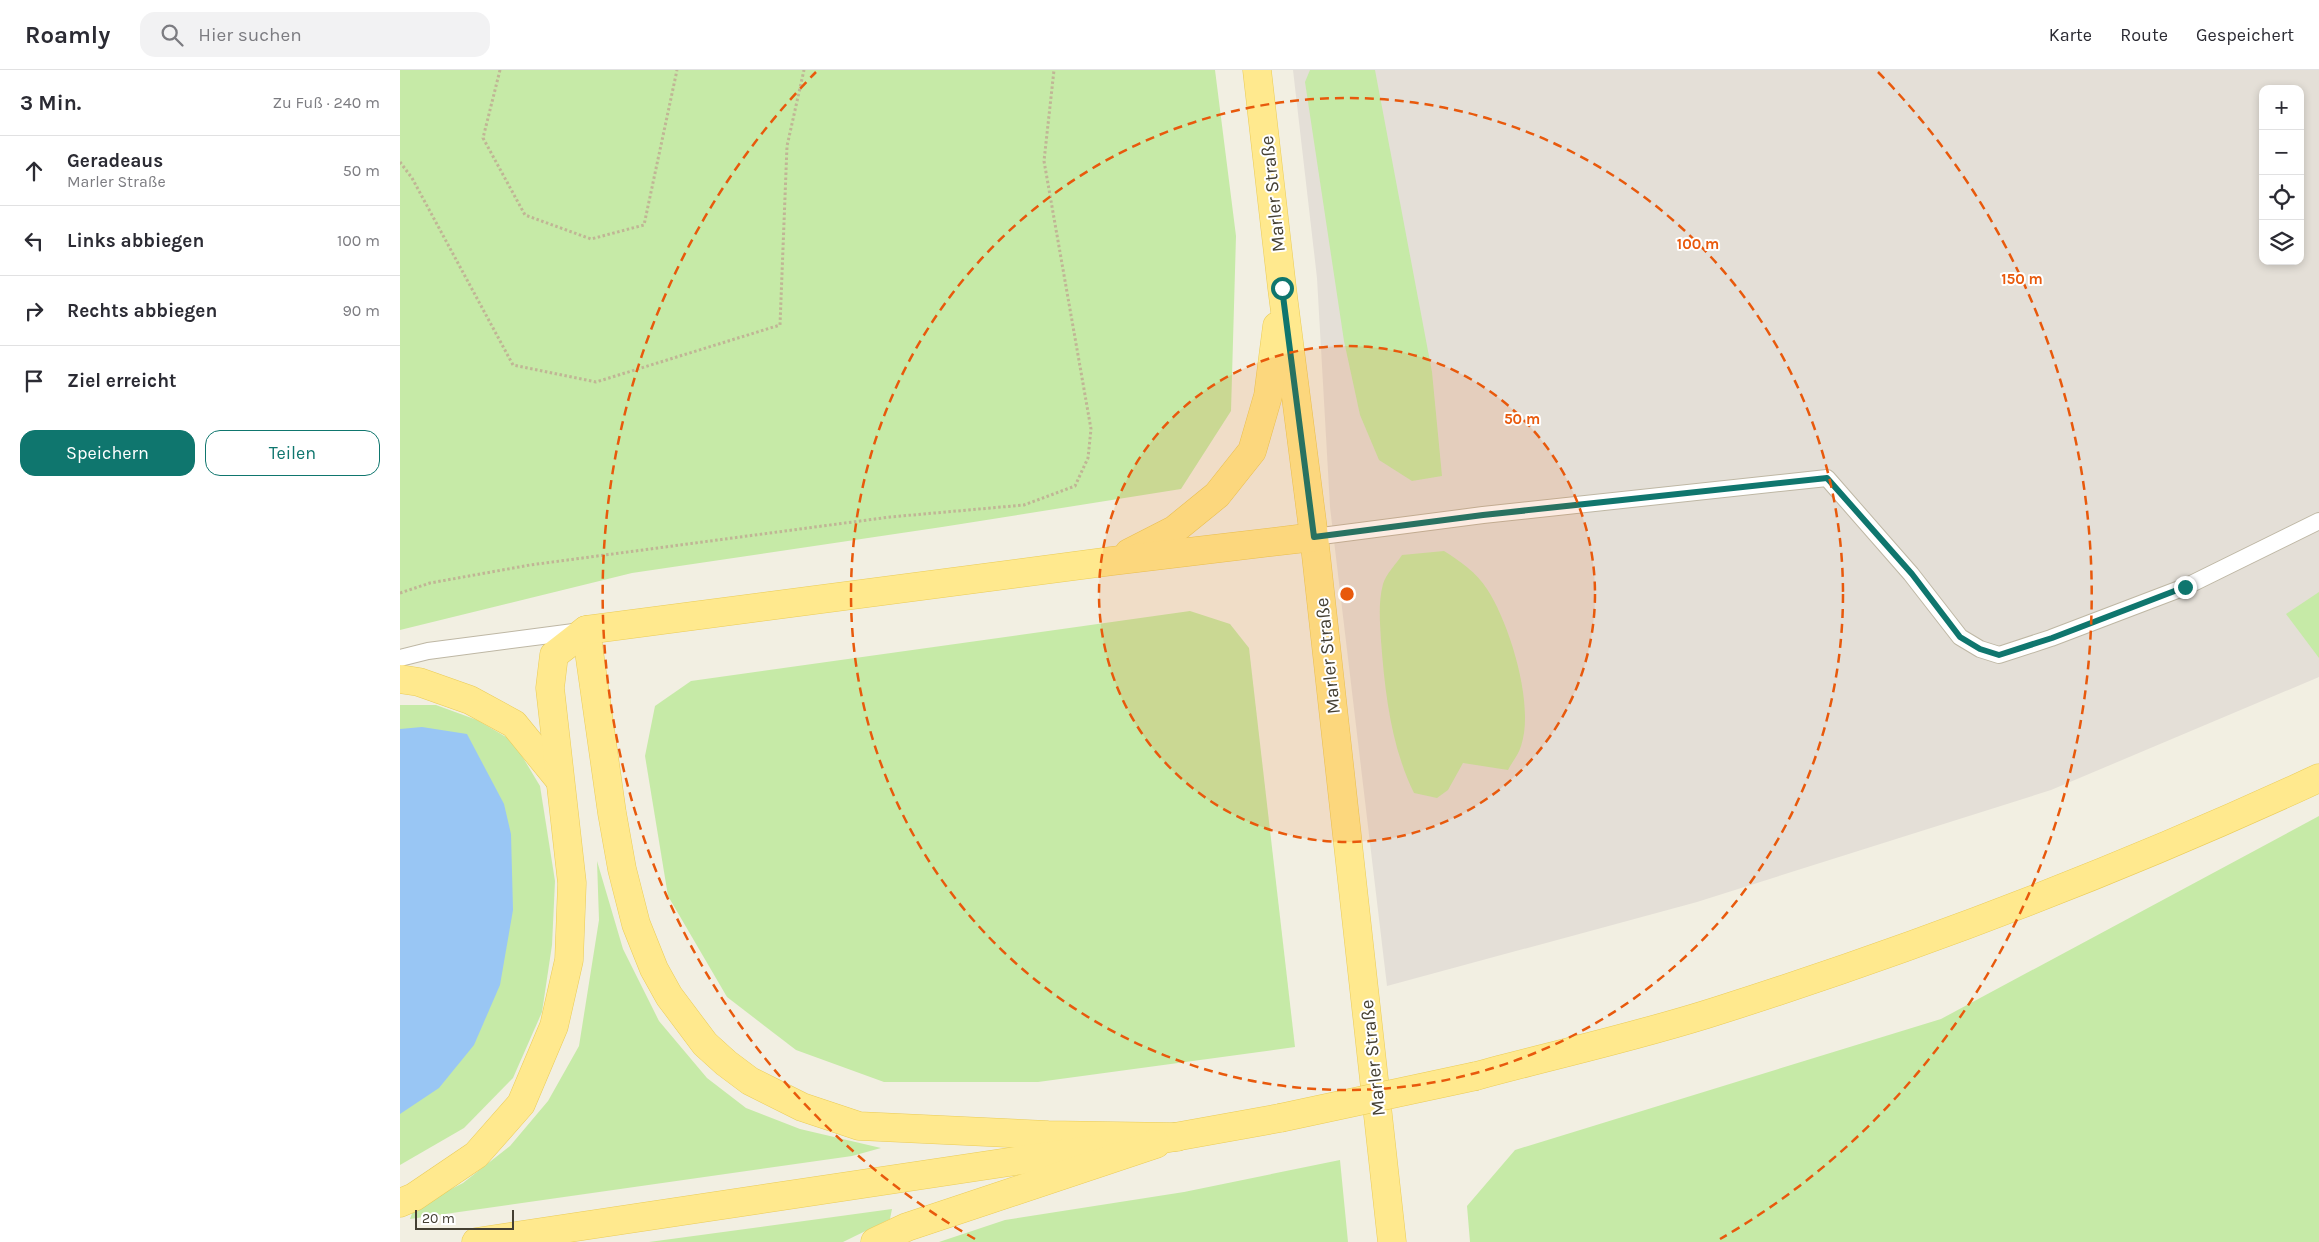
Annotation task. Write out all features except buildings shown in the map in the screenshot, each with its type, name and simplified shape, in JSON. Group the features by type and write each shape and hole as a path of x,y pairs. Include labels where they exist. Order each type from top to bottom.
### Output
{"main road":[{"name":"Marler Straße","path":"1257,70 1282,288 1314,537 1392,1242"},
{"path":"1112,561 1174,530 1217,495 1252,451 1268,396 1282,288"},
{"path":"400,1203 414,1197 476,1155 521,1104 554,1026 569,960 572,884 558,778 550,688 554,655 586,630 1112,561 1314,537"},
{"path":"586,630 612,813 622,869 636,924 654,969 669,996 705,1044 726,1064 750,1081 802,1107 859,1126 1048,1135 1177,1137"},
{"path":"400,679 419,682 470,700 514,724 558,778"},
{"path":"476,1242 1177,1137 1280,1118 1476,1076 1717,1011 1864,961 2010,908 2186,838 2319,778"},
{"path":"875,1242 907,1227 1177,1137"}],"lane":[{"path":"1314,537 1483,515 1827,478 1912,574 1960,637 1980,649 1999,655 2052,638 2185,587 2319,522"},
{"path":"400,658 428,651 586,630"}],"path":[{"path":"500,70 483,138 492,155 525,215 591,239 644,225 677,70"},
{"path":"400,162 412,178 513,365 596,382 780,325 788,146 804,70"},
{"path":"400,593 430,583 530,565 890,517 1024,505 1075,486 1088,458 1091,428 1044,161 1054,70"}],"shaded area":[{"path":"1293,70 2319,70 2319,677 2051,790 1697,902 1387,986 1330,507 1317,278"}],"green space":[{"path":"400,70 1215,70 1236,236 1231,411 1181,489 632,573 400,630"},
{"path":"1310,70 1375,70 1432,372 1442,476 1412,481 1379,460 1360,415 1344,341 1305,82"},
{"path":"1444,551 1462,563 1478,578 1496,604 1512,644 1518,666 1525,710 1525,729 1520,749 1508,770 1463,763 1448,790 1437,798 1414,793 1400,757 1387,700 1381,641 1380,605 1384,580 1402,555"},
{"path":"2319,592 2319,658 2286,614"},
{"path":"1190,611 1230,624 1249,648 1295,1047 1038,1082 884,1082 796,1050 727,997 668,896 645,756 655,706 691,681"},
{"path":"400,705 436,705 477,720 513,741 540,786 555,881 552,945 542,1012 513,1078 464,1128 400,1165"},
{"path":"2319,816 2319,1242 1470,1242 1467,1206 1515,1150 1941,1019"},
{"path":"597,861 623,949 659,1021 707,1078 746,1108 800,1129 881,1148 852,1156 410,1219 414,1208 463,1183 510,1146 548,1101 579,1046 599,920"},
{"path":"1340,1160 1348,1242 939,1242 1005,1220 1184,1192"},
{"path":"892,1209 890,1219 843,1242 649,1242"}],"water":[{"path":"422,727 467,734 504,804 511,834 513,910 500,985 474,1045 439,1088 400,1114 400,729"}],"route":[{"path":"1282,288 1314,537 1483,515 1827,478 1912,574 1960,637 1980,649 1999,655 2052,638 2185,587"}]}
